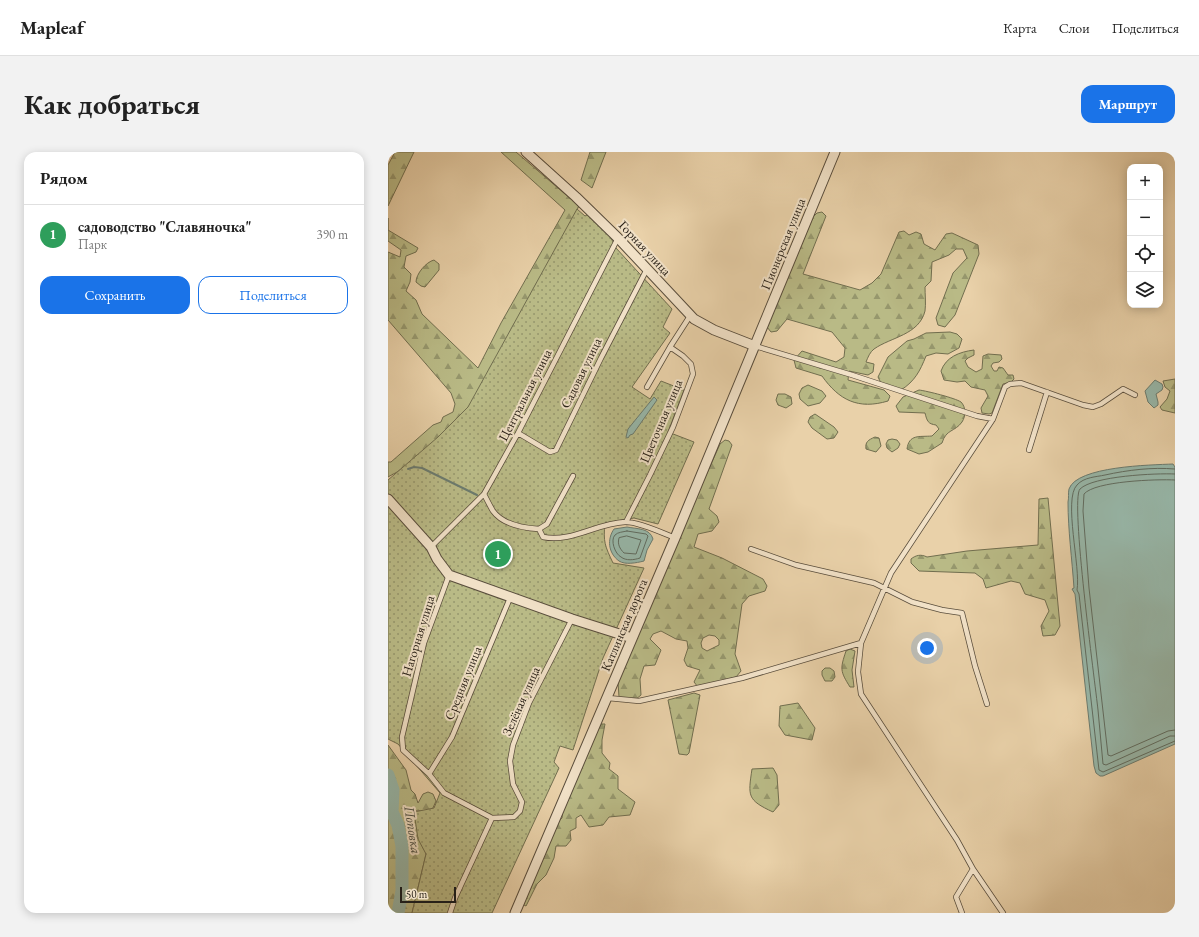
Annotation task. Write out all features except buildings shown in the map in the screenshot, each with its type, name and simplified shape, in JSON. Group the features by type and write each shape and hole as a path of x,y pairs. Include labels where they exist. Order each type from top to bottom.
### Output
{"street":[{"name":"Горная улица","path":"526,152 576,197 618,238 690,316 714,330 756,346"},
{"name":"Пионерская улица","path":"756,346 835,152"},
{"name":"Катлинская дорога","path":"515,913 608,698 756,346"},
{"path":"388,499 431,547 437,559 449,575 510,598 632,638"}],"lane":[{"name":"Центральная улица","path":"431,547 484,494 518,433 618,238"},
{"name":"Садовая улица","path":"518,433 550,452 556,450 647,269"},
{"path":"647,387 690,316"},
{"path":"756,346 852,375 977,416 993,419"},
{"name":"Цветочная улица","path":"626,522 673,427 693,374 691,364 670,347"},
{"path":"1003,913 973,869 953,834 861,694 858,672 861,643 891,573 993,419 1005,387 1010,384 1021,383 1083,405 1093,407 1101,404 1123,389 1135,394"},
{"path":"1029,450 1047,392"},
{"path":"484,494 494,512 504,521 524,528 539,529 547,524 573,476"},
{"path":"539,529 543,537 552,539 577,534 600,526 626,522 641,525 675,538"},
{"path":"751,549 796,565 874,583 885,587 896,595 912,602 942,610 962,613 974,666 987,704"},
{"name":"Нагорная улица","path":"429,774 403,750 402,737 424,643 449,575"},
{"name":"Средняя улица","path":"429,774 452,737 510,598"},
{"name":"Зелёная улица","path":"492,818 514,817 520,811 522,802 513,784 510,761 513,745 529,703 572,619"},
{"path":"608,698 639,702 742,678 861,643"},
{"path":"429,774 444,793 492,818 455,898 450,913"},
{"path":"962,913 956,897 973,869"}],"green space":[{"path":"395,152 414,152 388,206 388,165"},
{"path":"501,152 516,152 579,206 495,367 499,377 444,438 388,477 388,462 391,462 433,425 441,422 443,417 453,412 455,404 451,393 388,320 388,252 400,257 401,250 388,241 388,230 418,248 416,252 406,256 404,267 411,274 410,282 406,291 416,300 422,314 478,368 501,323 565,210"},
{"path":"590,152 606,152 592,188 581,180"},
{"path":"577,209 585,216 589,214 611,238 616,248 672,309 663,327 670,333 632,387 650,399 661,381 684,390 668,432 694,442 658,524 634,518 605,523 605,544 613,563 644,568 603,658 573,750 560,746 554,762 559,768 492,913 412,913 426,854 418,839 414,812 434,808 440,793 398,744 388,739 388,480 438,437 468,407"},
{"path":"822,212 826,216 803,274 860,290 872,283 881,274 899,232 904,231 909,235 916,232 921,234 924,244 935,250 946,234 952,233 978,245 979,254 955,315 945,327 938,325 936,318 953,273 967,258 963,249 956,249 949,255 932,262 931,281 925,287 925,311 922,319 917,325 904,334 873,350 866,362 874,364 873,372 868,375 849,371 848,380 884,390 890,396 888,401 867,404 850,401 835,391 822,376 796,368 794,360 802,351 836,362 844,357 845,348 832,332 787,319 777,331 771,332 767,327 813,217 817,213"},
{"path":"434,260 439,264 439,270 425,287 421,286 416,282 418,275 425,266"},
{"path":"950,332 957,334 962,339 959,348 948,354 936,353 926,356 916,375 910,383 901,390 881,383 878,377 888,357 907,341 926,333"},
{"path":"974,350 974,355 965,361 968,367 976,372 982,369 983,356 988,354 1001,355 1002,359 999,362 993,363 991,366 994,371 997,371 999,367 1003,368 1008,375 1013,375 1014,379 1011,382 1003,384 992,413 989,414 982,413 981,408 988,396 985,390 971,387 965,381 957,382 944,380 941,371 946,362 954,356 963,352"},
{"path":"1175,379 1175,413 1162,410 1160,407 1167,399 1170,391 1165,387 1163,381"},
{"path":"808,385 822,391 826,396 820,403 808,406 800,399 799,394 802,388"},
{"path":"919,390 958,400 963,404 965,412 962,422 946,435 942,443 928,452 919,454 907,449 910,441 915,437 932,436 939,429 936,425 928,422 925,413 899,412 896,406 903,397"},
{"path":"778,394 785,394 791,397 792,404 786,408 778,405 776,400"},
{"path":"815,414 834,427 838,432 834,438 827,439 812,428 808,422 810,417"},
{"path":"875,437 879,438 881,446 876,452 866,449 866,445 870,439"},
{"path":"725,440 729,441 732,445 709,509 717,516 719,522 712,531 698,534 694,547 722,558 763,579 767,586 765,591 749,596 742,604 735,654 741,671 736,677 698,687 694,682 700,670 687,666 684,660 688,648 687,641 676,639 661,631 653,634 650,639 661,650 655,665 644,666 640,679 641,695 635,700 619,697 618,682 631,646 639,634 678,538 720,444","holes":["709,635 715,636 719,640 719,645 707,651 702,648 701,643 703,638"]},
{"path":"888,440 897,440 900,444 898,448 892,452 887,448 886,444"},
{"path":"1048,498 1060,626 1055,635 1043,636 1041,626 1049,611 1045,600 1025,594 1020,583 1011,581 986,588 983,579 975,573 919,571 911,563 911,559 919,555 927,557 967,551 1038,545 1039,499"},
{"path":"850,649 855,651 852,670 854,687 850,687 842,670 846,651"},
{"path":"825,668 830,668 834,671 835,677 832,681 825,681 822,671"},
{"path":"694,693 700,695 689,753 687,755 679,754 668,700"},
{"path":"798,703 815,728 812,740 785,735 779,726 780,706"},
{"path":"601,724 605,724 602,740 602,753 610,763 609,769 618,776 618,789 635,802 630,815 609,817 603,825 589,827 581,815 576,818 576,828 570,831 571,840 566,846 556,846 554,858 546,875 537,884 526,906 522,904 555,824 562,818 563,809 593,736"},
{"path":"388,745 406,770 411,790 415,794 418,803 423,794 428,792 433,794 436,801 432,810 425,813 418,810 414,812 426,854 412,913 388,913"},
{"path":"773,768 777,775 779,805 773,812 764,808 754,800 751,796 750,785 752,769"}],"water":[{"path":"1155,380 1162,384 1163,387 1162,390 1156,394 1158,405 1154,408 1148,402 1145,391"},
{"path":"654,397 657,400 633,434 628,438 626,437 628,429"},
{"path":"1173,464 1175,467 1175,744 1100,776 1096,773 1094,766 1075,594 1072,589 1074,588 1069,523 1069,489 1075,481 1100,471 1133,466"},
{"path":"627,527 646,531 653,539 647,550 644,561 624,563 615,558 611,550 610,537 614,529"}],"waterway":[{"path":"408,469 414,467 422,468 477,495"},
{"name":"Поповка","path":"388,775 393,790 392,812 398,825 402,846 402,891 398,913"}],"place":[{"name":"садоводство \"Славяночка\"","path":"498,554"}]}
